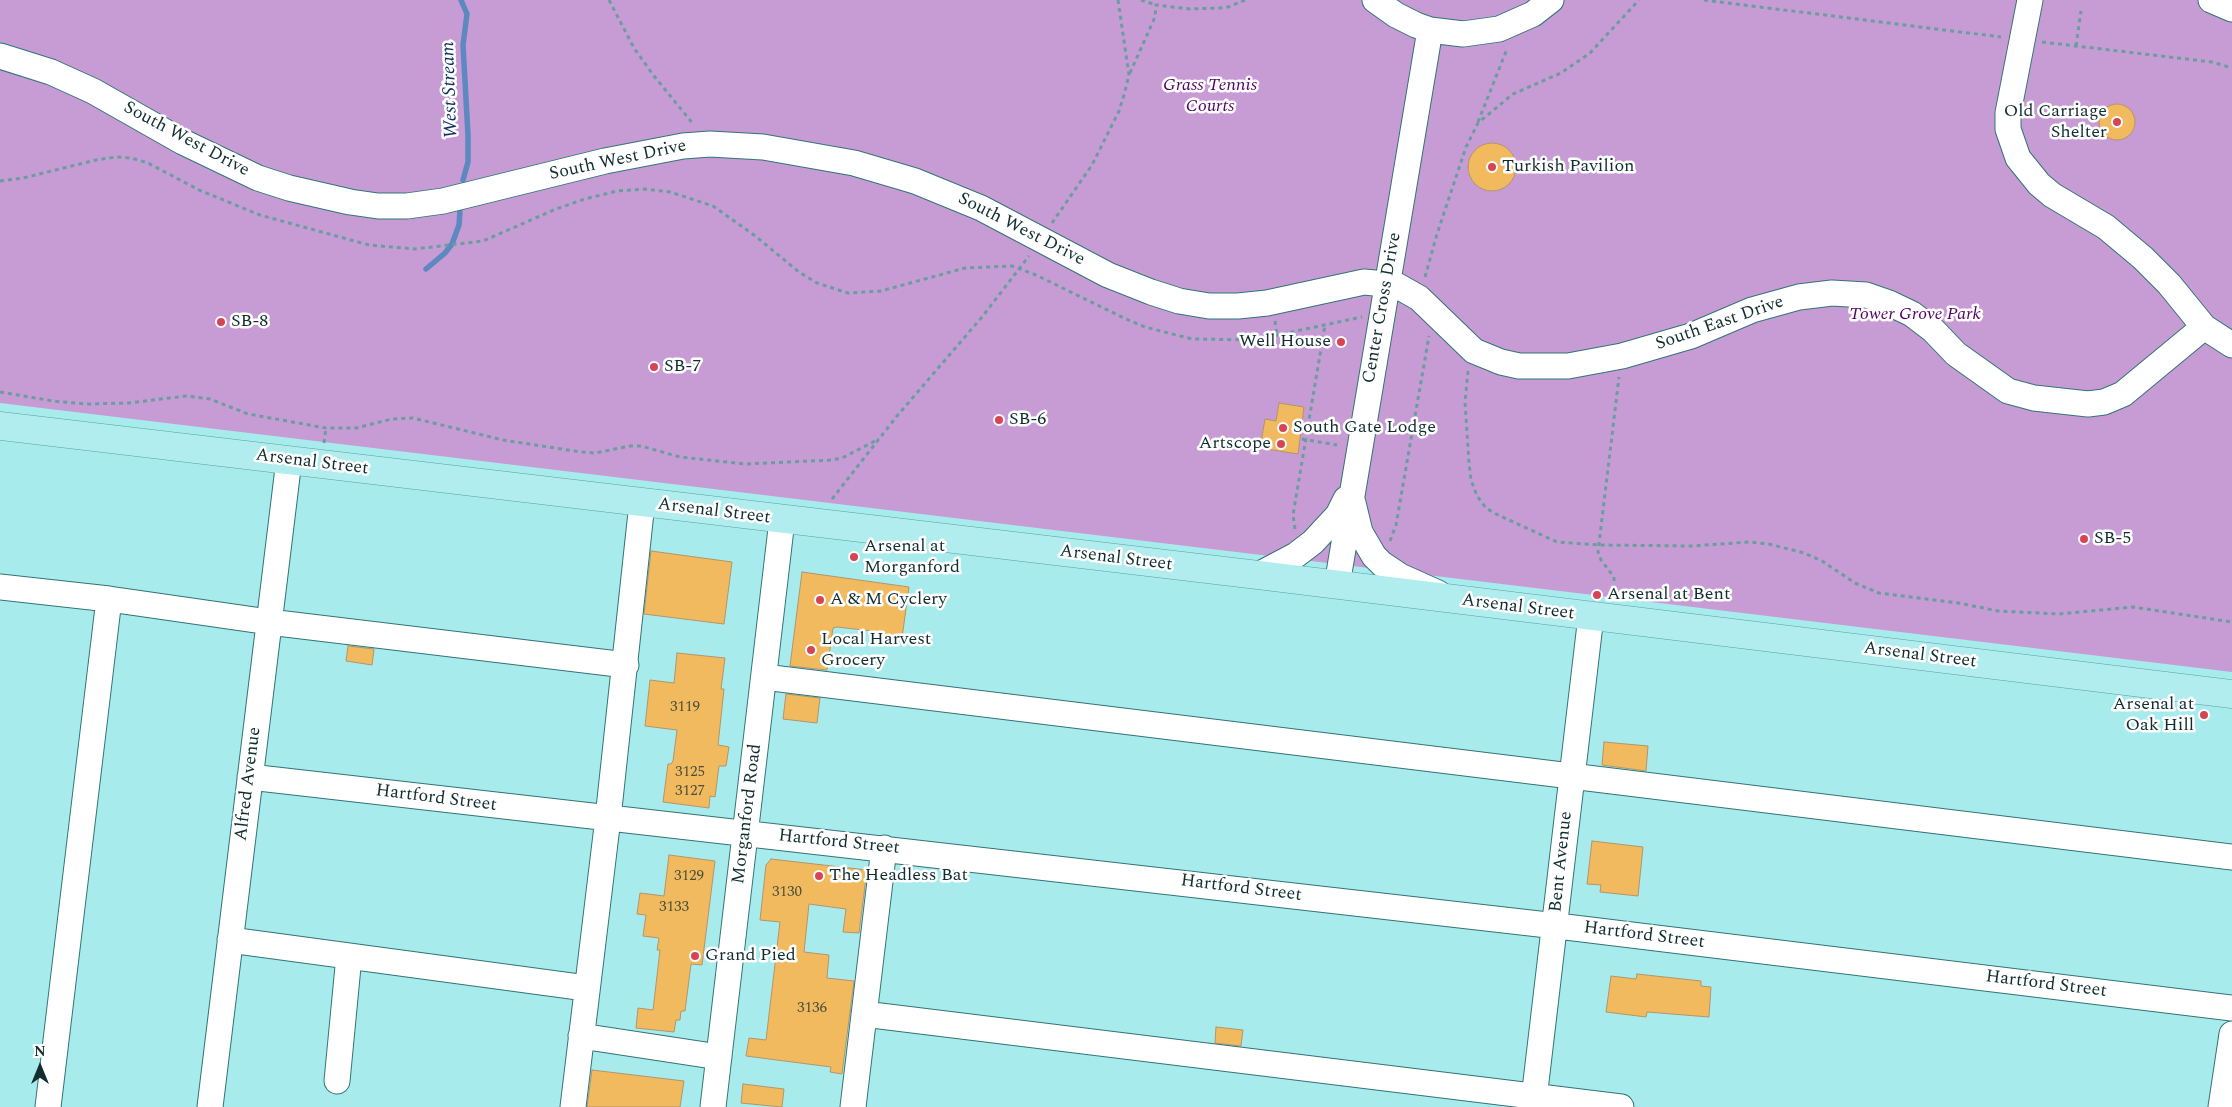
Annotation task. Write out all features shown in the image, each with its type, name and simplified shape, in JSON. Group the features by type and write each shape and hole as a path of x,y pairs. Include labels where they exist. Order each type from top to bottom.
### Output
{"main road":[{"name":"Arsenal Street","path":"0,426 1258,575 2232,694"}],"street":[{"path":"1375,0 1401,18 1430,30 1463,34 1499,30 1533,14 1551,0"},
{"path":"2030,0 2008,114 2008,129 2018,158 2039,184 2052,195 2106,227 2143,258 2170,284 2204,327 2232,345"},
{"path":"2211,0 2232,9"},
{"name":"Center Cross Drive","path":"1337,585 1430,30"},
{"name":"South West Drive","path":"0,56 51,72 93,91 183,142 258,178 289,188 350,202 378,206 407,206 443,201 652,150 683,146 736,145 810,154 884,171 915,181 981,208 1108,275 1150,292 1179,301 1209,306 1238,306 1267,303 1351,284 1387,283"},
{"name":"South East Drive","path":"1387,283 1404,288 1426,305 1455,335 1474,351 1501,362 1542,367 1568,366 1622,356 1691,336 1752,310 1799,297 1832,293 1866,295 1890,303 1912,314 1933,330 1962,359 2008,391 2050,401 2088,404 2104,402 2123,394 2204,327"},
{"name":"Alfred Avenue","path":"214,1106 230,940 289,460"},
{"path":"1258,575 1296,555 1319,537 1338,515 1352,488"},
{"path":"1352,488 1355,516 1367,546 1374,556 1400,576 1458,600"},
{"path":"573,1107 626,665 642,503"},
{"name":"Morganford Road","path":"713,1107 782,520"},
{"path":"0,587 109,599 269,622 626,665"},
{"path":"48,1107 109,599"},
{"name":"Bent Avenue","path":"1534,1102 1591,616"},
{"path":"764,677 1571,777 2232,856"},
{"name":"Hartford Street","path":"250,777 1556,926 2232,1008"},
{"path":"853,1107 884,848"},
{"path":"230,940 586,988"},
{"path":"337,1081 349,956"},
{"path":"864,1014 1534,1102 1621,1107"},
{"path":"2221,1107 2232,1034"},
{"path":"581,1036 719,1057"}],"path":[{"path":"608,0 634,48 698,130"},
{"path":"1118,0 1129,75"},
{"path":"1141,0 1156,5 1181,8 1220,8 1246,0"},
{"path":"1049,228 1092,165 1105,142 1119,111 1129,75 1155,17 1156,5 1154,0"},
{"path":"1478,122 1513,94 1553,77 1590,53 1639,0"},
{"path":"1704,0 2009,38"},
{"path":"2076,46 2081,11"},
{"path":"1145,38 1150,38"},
{"path":"2040,42 2212,62 2232,68"},
{"path":"1386,546 1396,525 1437,234 1466,146 1478,122 1507,48"},
{"path":"0,181 23,178 96,160 116,157 131,158 148,163 225,202 292,226 369,245 415,249 455,246 493,238 556,209 585,199 617,191 645,189 670,192 713,206 799,272 816,283 840,291 864,293 881,291 949,272 982,266 1021,268 1145,327 1192,339 1254,340 1357,318"},
{"path":"832,499 878,439 982,317 1032,252"},
{"path":"1296,532 1293,519 1304,439 1325,325"},
{"path":"1474,351 1466,382 1465,402 1471,480 1481,502 1486,508 1517,526 1557,542 1599,545 1692,546 1748,542 1769,544 1787,547 1813,557 1855,583 1879,593 1939,600 1998,610 2059,614 2133,607 2232,622"},
{"path":"1614,598 1614,577 1601,560 1599,545 1622,356"},
{"path":"0,392 53,401 86,404 129,403 172,396 198,397 248,414 326,428 356,428 392,418 412,418 503,440 581,452 641,446 680,457 745,464 833,460 844,457 878,439"},
{"path":"323,450 326,428"},
{"path":"1304,439 1337,445"}],"green space":[{"name":"Tower Grove Park","path":"0,0 2232,0 2232,672 0,403"}],"building":[{"name":"Old Carriage Shelter","path":"2117,104 2124,105 2130,109 2134,115 2134,129 2130,135 2124,139 2117,140 2110,139 2104,135 2100,129 2099,122 2100,115 2104,109 2110,105"},
{"name":"Turkish Pavilion","path":"1487,143 1497,143 1506,147 1512,153 1515,158 1515,176 1506,187 1497,191 1487,191 1478,187 1472,181 1468,172 1468,162 1472,153 1478,147"},
{"name":"South Gate Lodge","path":"1279,403 1304,407 1298,454 1260,448 1265,419 1276,421"},
{"path":"651,551 732,562 724,624 644,614"},
{"path":"802,572 909,587 902,638 872,634 872,631 833,628 827,670 790,666"},
{"path":"348,646 374,649 372,665 346,661"},
{"path":"677,653 725,658 721,689 724,689 718,745 729,747 726,766 719,766 715,797 710,796 709,808 663,802 668,764 671,764 673,761 677,730 645,726 650,680 674,683"},
{"path":"786,694 820,698 817,723 783,719"},
{"path":"1604,742 1648,746 1646,771 1602,765"},
{"path":"1592,841 1643,847 1638,896 1600,892 1601,885 1587,884"},
{"path":"669,855 715,861 702,965 691,964 685,1011 681,1011 680,1020 676,1020 674,1032 636,1028 638,1008 653,1010 660,950 657,950 659,938 643,936 646,915 637,914 640,893 664,896"},
{"path":"771,859 867,870 859,933 843,932 846,909 809,904 804,952 829,955 827,978 854,981 842,1074 830,1072 831,1067 746,1056 749,1038 766,1040 780,922 760,920 766,865"},
{"path":"1637,974 1701,981 1701,986 1711,987 1709,1017 1647,1012 1646,1017 1606,1012 1611,976 1636,979"},
{"path":"1216,1027 1243,1030 1241,1046 1215,1043"},
{"path":"592,1070 684,1081 680,1107 587,1107"},
{"path":"743,1084 784,1089 782,1107 741,1103"}],"waterway":[{"name":"West Stream","path":"461,0 467,14 463,45 468,162 463,180"},
{"name":"West Stream","path":"426,269 445,253 452,244 459,225 460,211"}],"place":[{"name":"Old Carriage Shelter","path":"2117,122"},
{"name":"Turkish Pavilion","path":"1492,167"},
{"name":"SB-8","path":"221,322"},
{"name":"Well House","path":"1341,342"},
{"name":"SB-7","path":"654,367"},
{"name":"SB-6","path":"999,420"},
{"name":"South Gate Lodge","path":"1283,428"},
{"name":"Artscope","path":"1281,444"},
{"name":"SB-5","path":"2084,539"},
{"name":"Arsenal at Morganford","path":"854,557"},
{"name":"Arsenal at Bent","path":"1597,595"},
{"name":"A & M Cyclery","path":"820,600"},
{"name":"Local Harvest Grocery","path":"811,650"},
{"name":"Arsenal at Oak Hill","path":"2204,715"},
{"name":"The Headless Bat","path":"819,876"},
{"name":"Grand Pied","path":"695,956"}],"park label":[{"name":"Grass Tennis Courts","path":"1210,96"}]}
